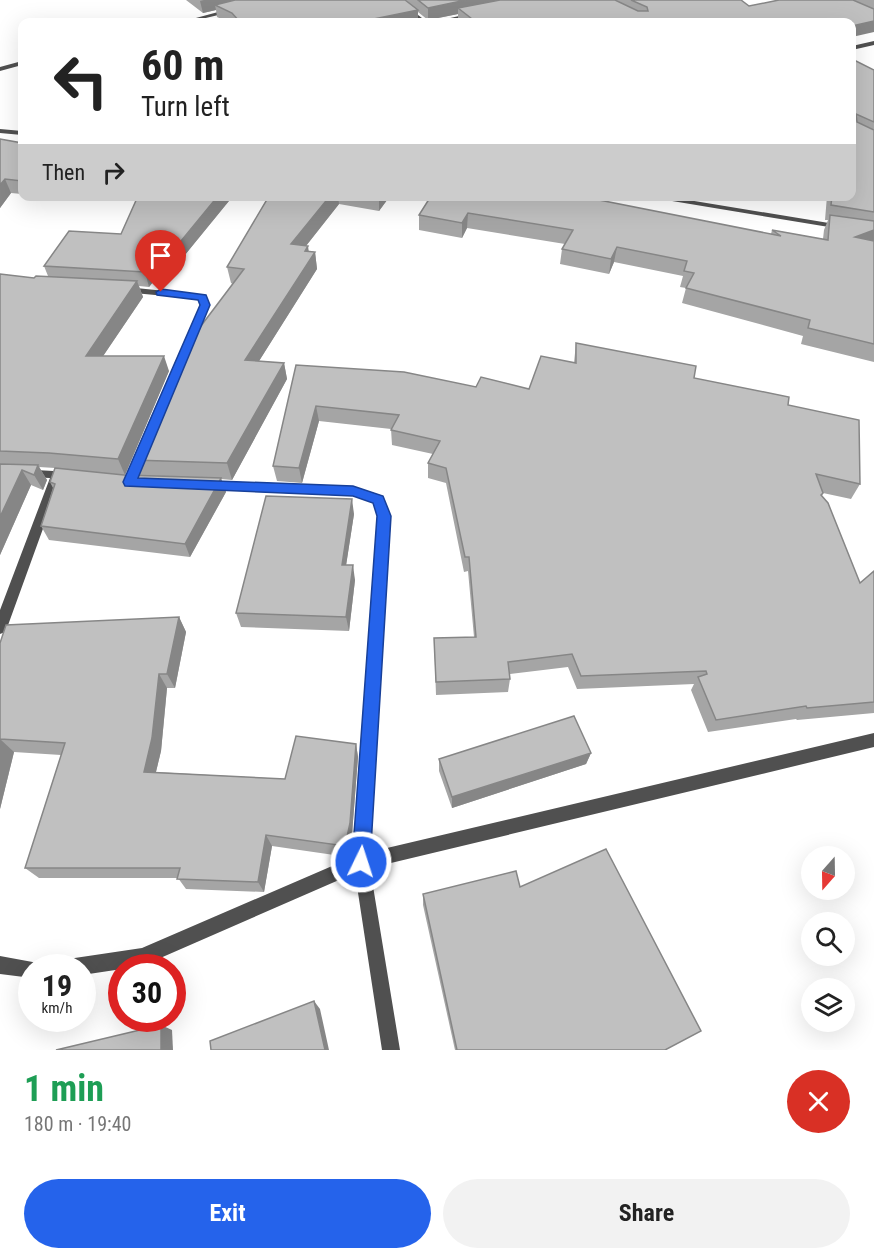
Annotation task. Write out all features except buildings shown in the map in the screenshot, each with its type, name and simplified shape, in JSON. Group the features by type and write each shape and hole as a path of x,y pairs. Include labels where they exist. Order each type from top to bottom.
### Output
{"street":[{"path":"396,0 419,18"},
{"path":"200,18 241,8"},
{"path":"458,18 479,14"},
{"path":"856,47 874,43"},
{"path":"0,69 18,64"},
{"path":"0,131 18,133"},
{"path":"677,201 851,229"},
{"path":"115,290 202,297 205,305 179,368"},
{"path":"130,482 147,440"},
{"path":"0,472 78,476"},
{"path":"0,628 57,474"},
{"path":"189,484 353,491 379,499 384,516 361,862 391,1050"},
{"path":"96,964 142,957 361,862 874,740"},
{"path":"0,965 18,967"}],"route":[{"path":"161,292 202,297 205,305 130,482 353,491 379,499 384,516 361,862"}]}
